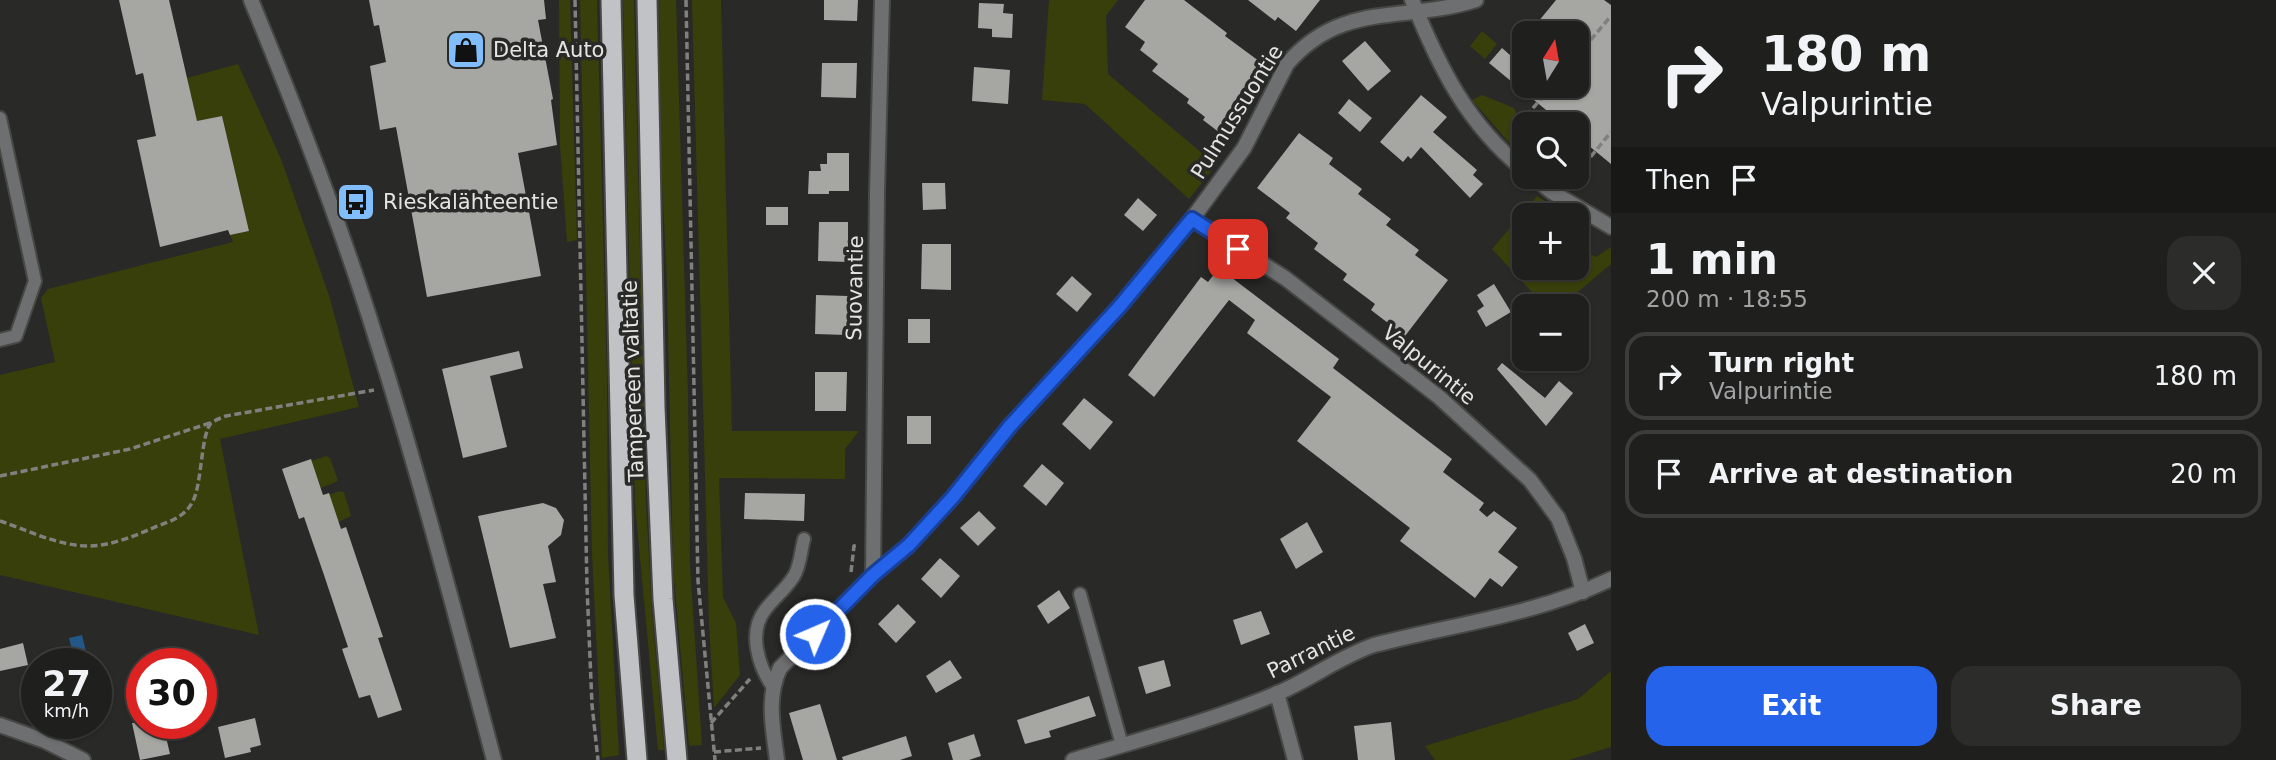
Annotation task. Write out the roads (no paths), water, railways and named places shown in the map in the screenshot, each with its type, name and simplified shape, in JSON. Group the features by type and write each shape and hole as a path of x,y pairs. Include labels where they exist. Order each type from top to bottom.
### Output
{"highway":[{"name":"Tampereen valtatie","path":"611,0 625,595 637,760"},
{"name":"Tampereen valtatie","path":"647,0 655,407 663,599 677,760"}],"street":[{"path":"251,0 333,210 390,386 494,760"},
{"name":"Suovantie","path":"873,575 882,0"},
{"name":"Pulmussuontie","path":"776,753 771,713 773,687 780,668 873,575 909,545 953,497 1010,426 1120,306 1192,219 1244,148 1287,64 1297,53 1323,32 1340,23 1414,5 1459,5 1476,0"},
{"path":"1414,5 1444,74 1465,109 1512,160"},
{"path":"1548,189 1611,227"},
{"name":"Valpurintie","path":"1192,219 1285,278 1439,397 1530,480 1558,518 1574,558 1583,592"},
{"name":"Parrantie","path":"1073,760 1277,693 1349,654 1374,645 1457,624 1505,616 1583,592 1611,579"},
{"path":"1277,693 1296,760"},
{"path":"0,725 45,741 83,760"}],"lane":[{"path":"0,118 35,281 16,336 0,340"},
{"path":"773,687 765,676 757,649 757,625 764,611 796,574 804,539"},
{"path":"1080,594 1122,745"}],"water":[{"path":"82,635 85,648 71,648 69,638"}],"place":[{"name":"Delta Auto","path":"466,50"},
{"name":"Rieskalähteentie","path":"356,202"}]}
